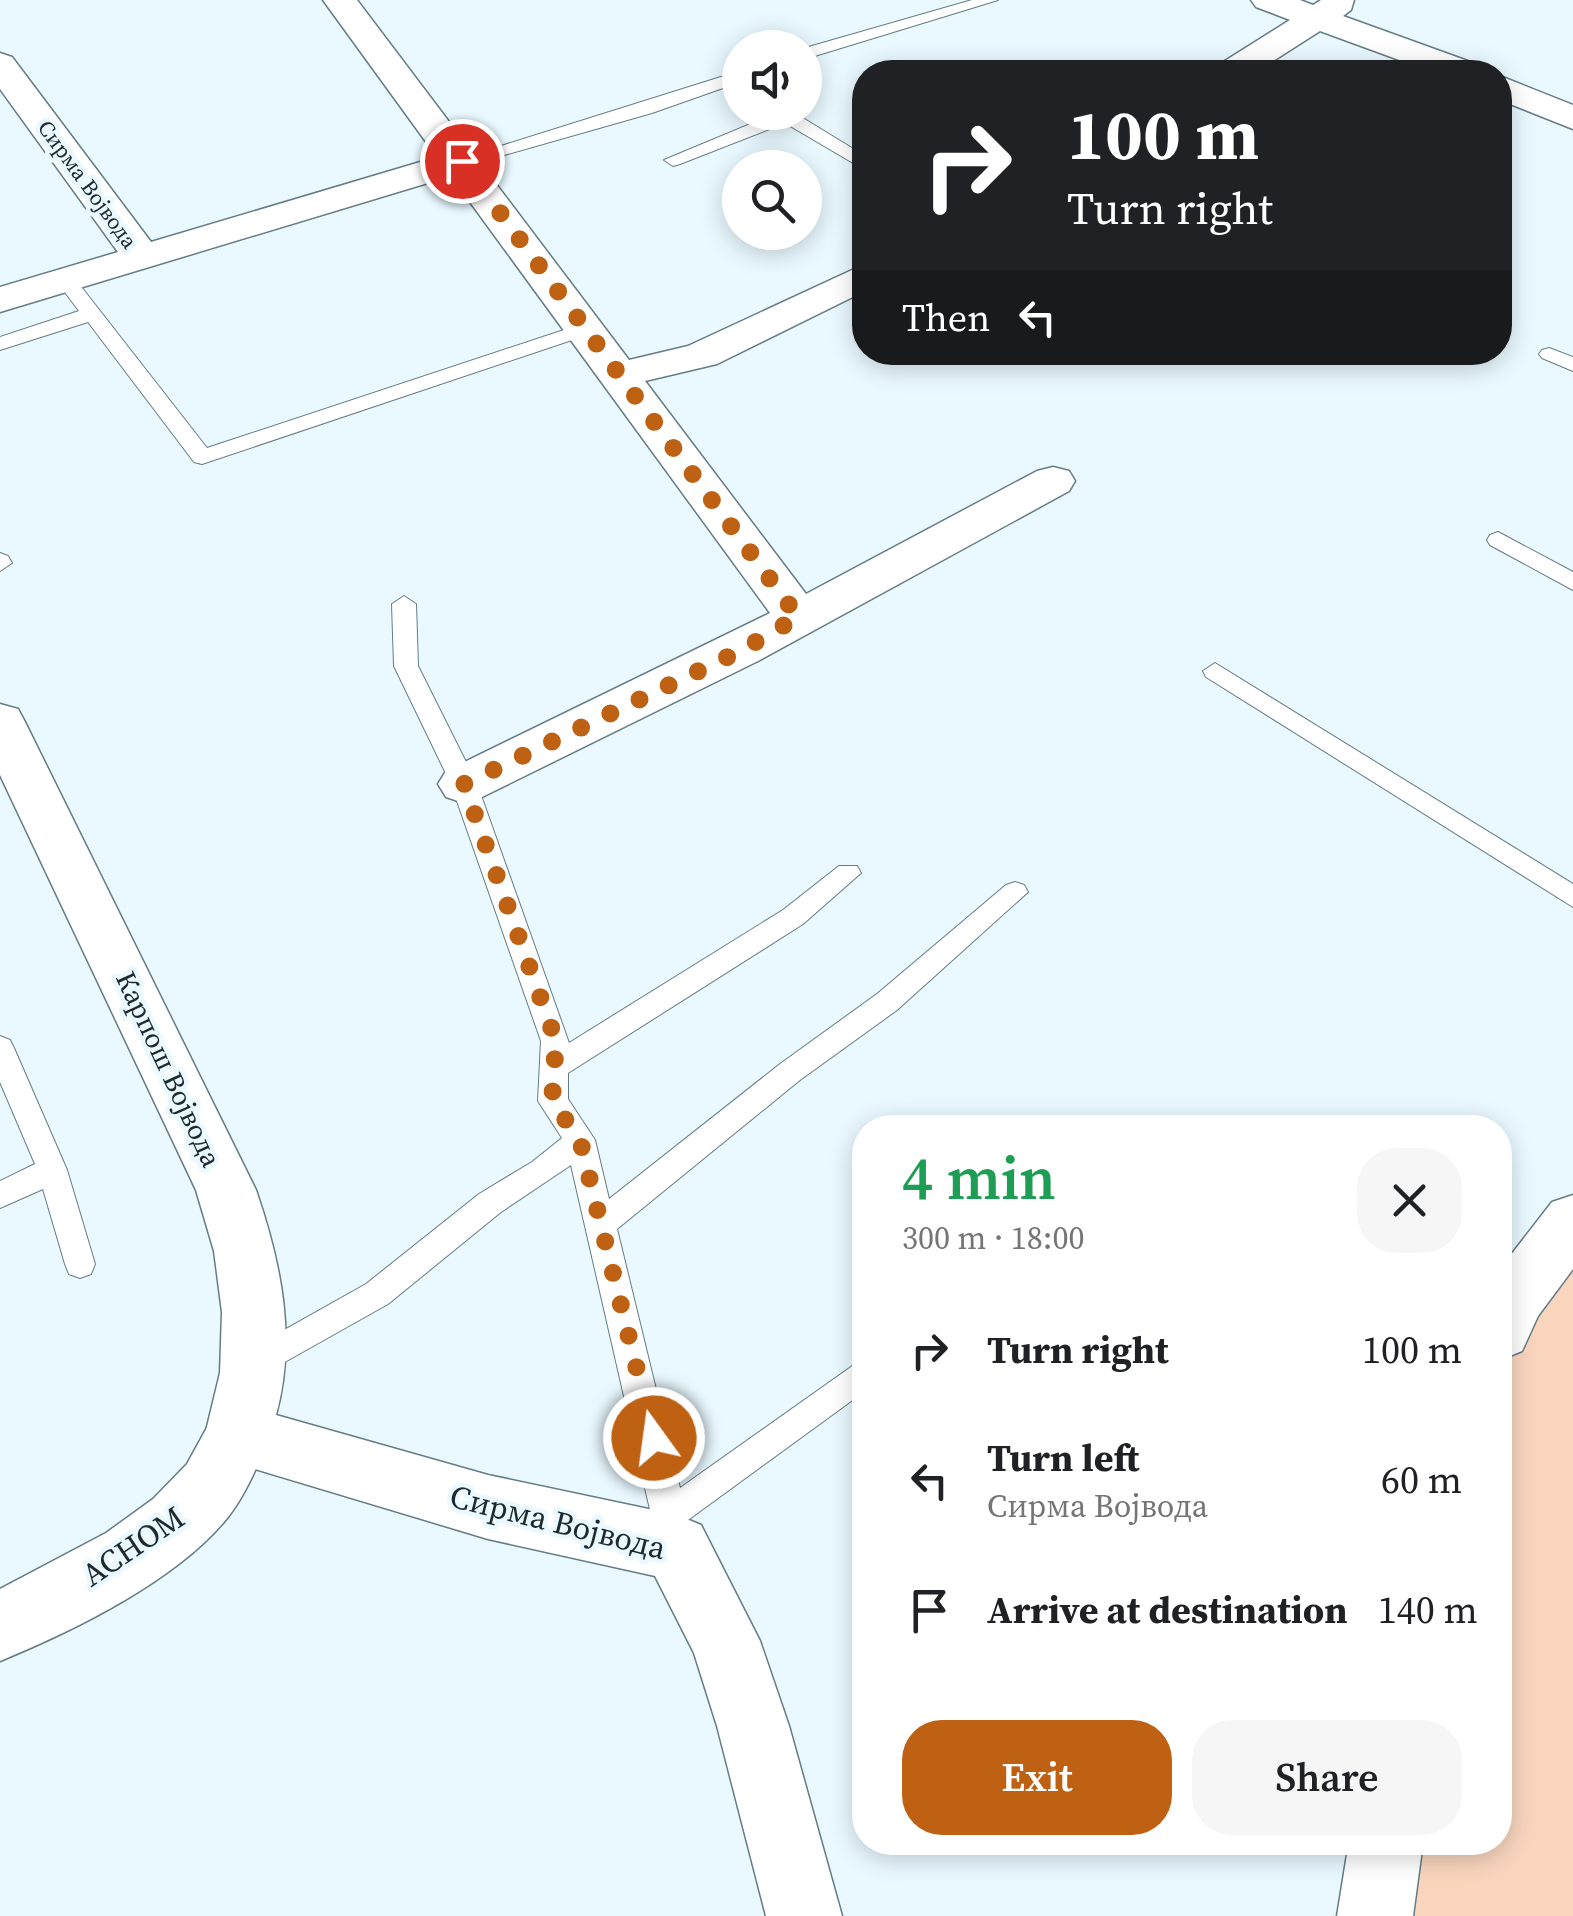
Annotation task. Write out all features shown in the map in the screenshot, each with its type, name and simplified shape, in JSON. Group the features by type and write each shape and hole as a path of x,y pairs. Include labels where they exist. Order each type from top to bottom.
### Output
{"street":[{"path":"340,0 798,617"},
{"path":"1268,0 1330,9 1438,60"},
{"path":"1251,60 1330,9"},
{"name":"Сирма Војвода","path":"0,64 140,255"},
{"path":"1512,92 1573,118"},
{"path":"0,300 462,161"},
{"path":"620,375 702,355 852,282"},
{"path":"464,784 742,650 1052,481"},
{"name":"Карпош Војвода","path":"0,722 226,1190 241,1231 256,1322 256,1362 238,1436"},
{"path":"1512,1306 1573,1220"},
{"name":"Сирма Војвода","path":"238,1436 488,1507 673,1531 725,1641 804,1916"},
{"name":"АСНОМ","path":"0,1626 165,1532 200,1500 238,1436"},
{"path":"1375,1916 1384,1855"}],"lane":[{"path":"822,49 990,0"},
{"path":"462,161 722,82"},
{"path":"674,160 786,116 852,156"},
{"path":"65,279 202,457 586,329"},
{"path":"0,344 92,314"},
{"path":"1549,354 1573,364"},
{"path":"1498,540 1573,582"},
{"path":"404,604 406,666 464,784 556,1041 552,1101 580,1140 673,1531"},
{"path":"1215,671 1573,897"},
{"path":"554,1067 793,917 848,874"},
{"path":"601,1224 790,1072 887,1002 1015,892"},
{"path":"0,1048 52,1170 80,1264"},
{"path":"256,1362 377,1294 490,1203 543,1171 580,1140"},
{"path":"0,1195 52,1170"},
{"path":"673,1531 716,1483 852,1382"}],"shaded area":[{"path":"1573,1221 1573,1916 1375,1916 1384,1855 1512,1855 1512,1313"}],"route":[{"path":"462,161 798,617 742,650 464,784 556,1041 552,1101 580,1140 654,1438"}]}
